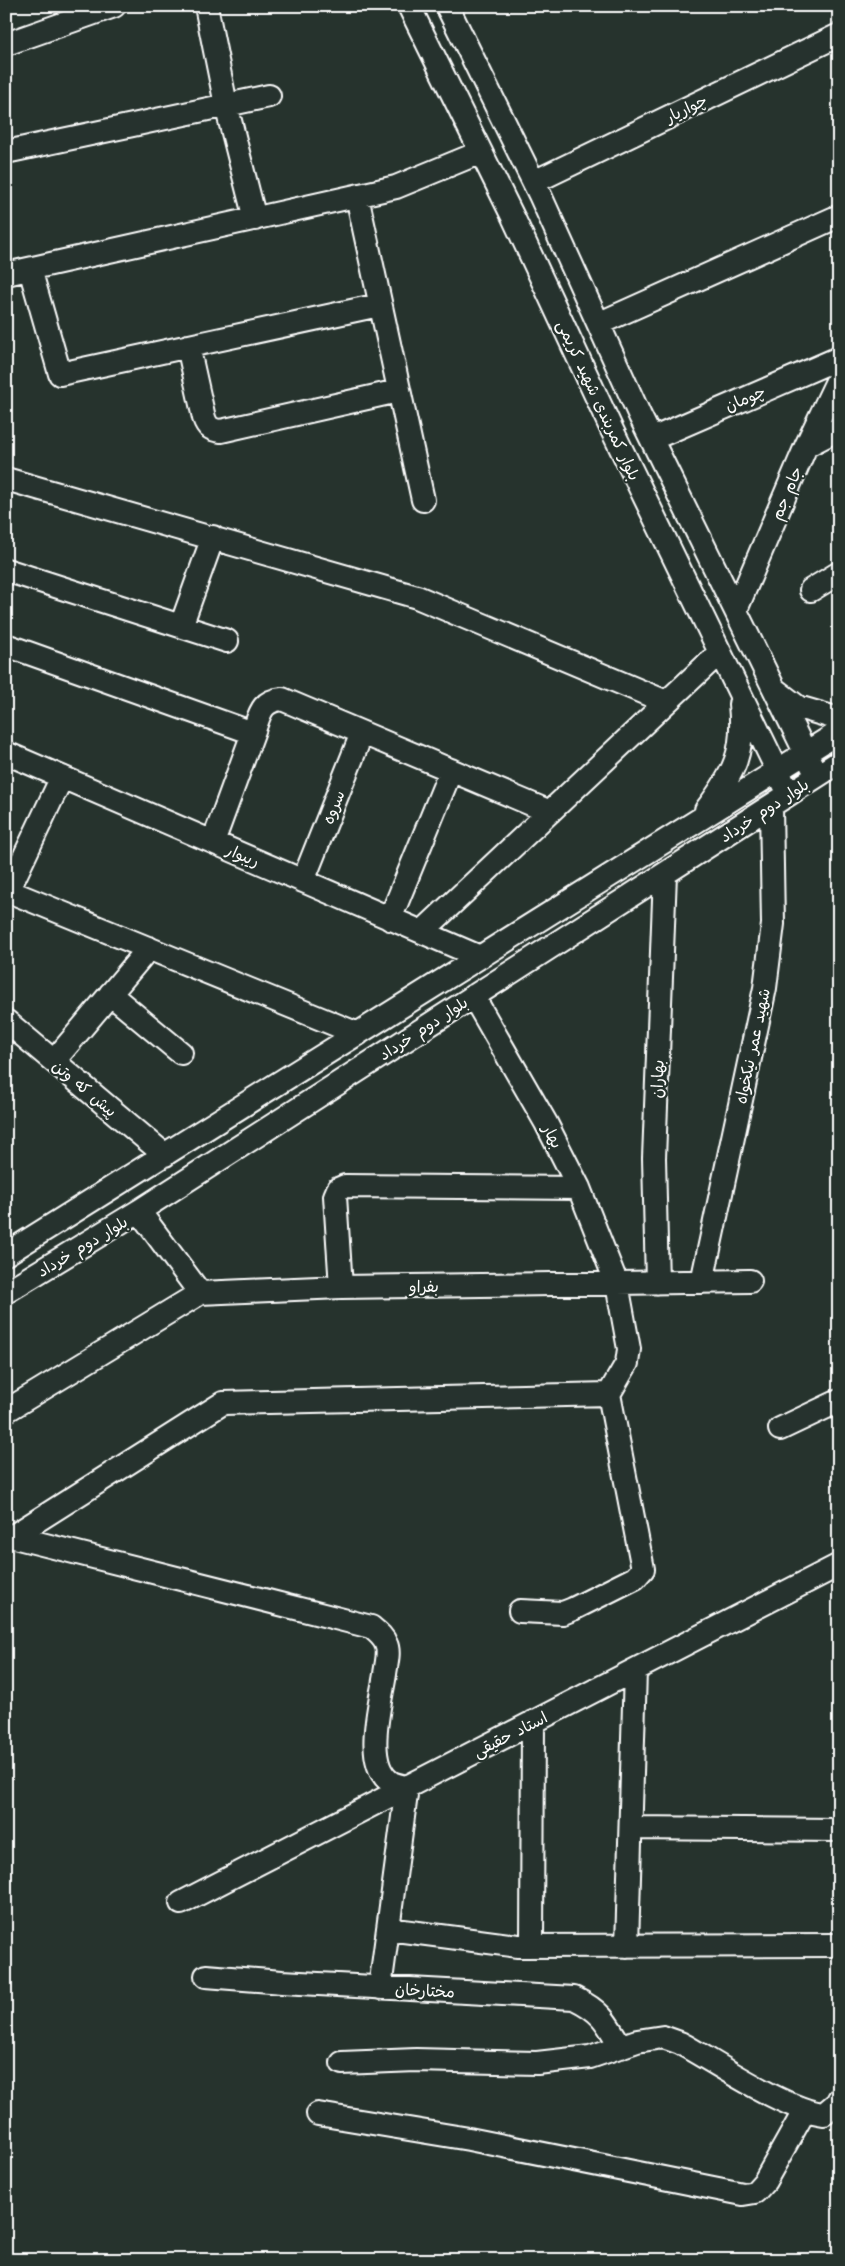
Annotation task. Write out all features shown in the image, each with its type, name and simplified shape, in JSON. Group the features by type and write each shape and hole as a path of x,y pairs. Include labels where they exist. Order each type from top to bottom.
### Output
{"street":[{"path":"6,44 114,6"},
{"path":"206,6 226,105 255,219"},
{"name":"بلوار کمربندی شهید کریمی","path":"409,6 778,770 780,800"},
{"name":"بلوار کمربندی شهید کریمی","path":"446,6 534,182 652,439 817,776"},
{"name":"چواریار","path":"534,182 839,35"},
{"path":"6,152 269,96"},
{"path":"6,274 396,187 481,152"},
{"path":"357,196 379,305 423,500"},
{"path":"600,324 839,216"},
{"path":"30,269 60,374 379,305"},
{"path":"188,346 204,418 212,431 221,431 398,391"},
{"name":"چومان","path":"652,439 839,358"},
{"name":"جام جم","path":"736,610 806,446 839,377"},
{"path":"806,446 839,429"},
{"path":"6,479 417,597 666,702"},
{"path":"181,626 213,537"},
{"path":"6,570 227,641"},
{"path":"811,590 839,573"},
{"path":"6,645 253,733"},
{"path":"422,932 720,652"},
{"path":"775,689 798,707 839,719"},
{"path":"697,821 721,790 736,760 742,736 738,690"},
{"path":"213,842 265,705 271,700 282,699 550,812"},
{"name":"بلوار دوم خرداد","path":"6,1254 839,732"},
{"name":"سروه","path":"303,881 362,733"},
{"name":"ریبوار","path":"6,753 480,957"},
{"name":"بلوار دوم خرداد","path":"6,1292 139,1211 839,762"},
{"path":"390,918 451,770"},
{"path":"62,777 7,890 358,1034"},
{"name":"شهید عمر نیکخواه","path":"702,1282 765,988 773,924 780,800"},
{"name":"بهاران","path":"657,1283 654,1158 665,874"},
{"path":"54,1061 149,948"},
{"path":"110,994 181,1053"},
{"name":"بهار","path":"473,996 546,1123 580,1188 617,1284 629,1350 627,1363 609,1394"},
{"name":"پیش که وتن","path":"6,1020 165,1155"},
{"path":"341,1287 335,1196 338,1190 345,1186 580,1188"},
{"path":"6,1411 200,1293 139,1211"},
{"name":"بفراو","path":"200,1293 341,1287 750,1281"},
{"path":"10,1535 222,1403 609,1394 643,1569 635,1578 568,1611 520,1611"},
{"path":"780,1430 839,1401"},
{"path":"10,1535 371,1627 380,1634 387,1645 387,1661 376,1735 376,1761 384,1775 393,1784 407,1787 380,1988"},
{"name":"استاد حقیقی","path":"181,1903 839,1565"},
{"path":"627,1946 635,1670"},
{"path":"532,1946 533,1722"},
{"path":"631,1828 839,1830"},
{"path":"388,1929 532,1946 839,1945"},
{"name":"مختارخان","path":"206,1976 380,1988 574,1998 593,2007 605,2020 621,2046"},
{"path":"342,2062 416,2060 536,2063 590,2057 637,2041 663,2037 680,2043 776,2097 805,2110 824,2114 837,2103 839,2098"},
{"path":"318,2114 469,2138 743,2194 755,2192 765,2181 805,2110"}]}
